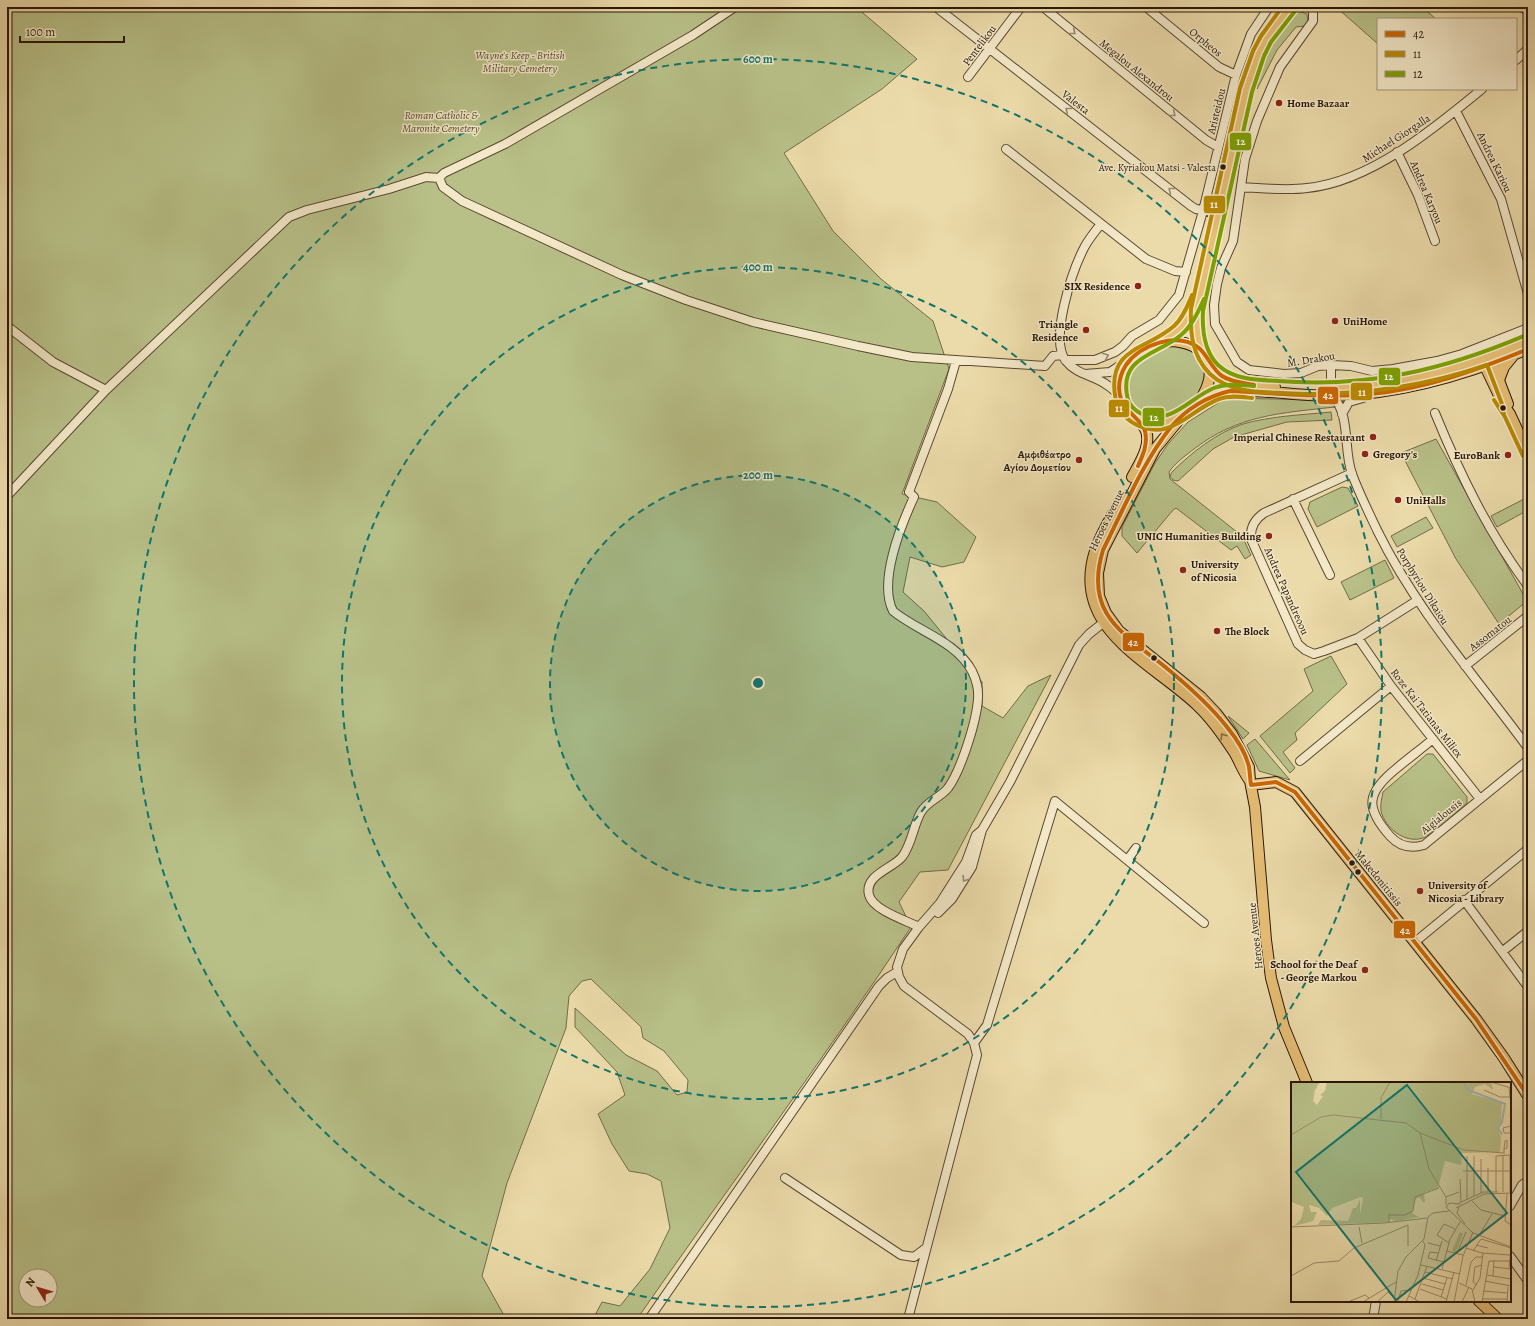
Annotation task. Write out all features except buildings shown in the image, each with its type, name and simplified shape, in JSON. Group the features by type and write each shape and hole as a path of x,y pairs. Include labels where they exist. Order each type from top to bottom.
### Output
{"main road":[{"path":"1195,407 1208,385 1210,371 1208,363 1200,349 1196,326 1199,295 1238,122 1251,72 1266,39 1290,7"},
{"path":"1199,295 1182,326 1176,332 1132,358 1124,367 1120,379 1121,397 1125,408 1133,416 1154,424 1169,422 1183,415 1213,395 1224,391 1332,392 1426,377 1487,362 1528,349"},
{"path":"1208,363 1222,376 1236,382 1277,388 1370,394 1433,382 1487,362 1528,341"},
{"path":"1152,345 1166,342 1180,342 1200,349"},
{"path":"1499,380 1504,367 1515,354"},
{"path":"1487,362 1499,380 1508,402 1510,414"},
{"path":"1487,362 1502,404 1510,414 1528,453"},
{"name":"Heroes Avenue","path":"1106,621 1099,596 1098,573 1101,556 1155,449 1183,415"},
{"name":"Heroes Avenue","path":"1133,416 1144,427 1147,441 1146,447 1100,538 1092,561 1090,586 1094,604 1106,621 1113,635 1186,695 1207,715 1226,740 1250,783 1255,806 1266,940 1271,978 1284,1027 1307,1082"},
{"name":"Makedonitissis","path":"1250,783 1276,782 1295,792 1476,1019 1504,1058 1528,1096"},
{"path":"1480,1302 1495,1318"}],"street":[{"path":"7,496 106,390 289,217 307,210 388,189 426,177 439,178 444,173 512,140 693,35 735,7"},
{"name":"Valesta","path":"936,7 1191,206 1203,211"},
{"name":"Pentelikou","path":"968,77 1021,7"},
{"name":"Megalou Alexandrou","path":"1043,7 1206,140 1218,147"},
{"name":"Orpheos","path":"1146,7 1219,67 1236,75"},
{"name":"M. Drakou","path":"1310,7 1313,12 1313,21 1280,67 1257,121 1245,159 1233,241 1221,268 1217,284 1214,305 1216,328 1237,362 1244,369 1293,374 1318,366 1331,365 1351,366 1372,371 1412,366 1462,354 1528,328"},
{"path":"1522,7 1528,12"},
{"name":"Aristeidou","path":"1063,358 1089,361 1105,357 1123,346 1132,336 1159,320 1171,308 1179,295 1203,211 1236,75 1248,41 1267,8"},
{"path":"1517,59 1528,49"},
{"name":"Michael Giorgalla","path":"1241,187 1308,188 1333,183 1368,170 1456,111 1481,90"},
{"name":"Andrea Kariou","path":"1456,111 1501,199 1528,294"},
{"path":"1006,149 1146,260 1175,271 1186,272"},
{"name":"Andrea Karyou","path":"1397,152 1418,196 1435,241"},
{"path":"439,178 443,187 462,202 622,275 686,300 753,322 912,357 1045,366 1053,356 1063,358"},
{"path":"1203,211 1218,213"},
{"path":"1100,225 1083,249 1071,279 1063,310 1060,348 1063,358 1078,372 1107,385 1121,397"},
{"path":"7,326 54,362 106,390"},
{"path":"1082,374 1110,372 1132,358"},
{"path":"919,927 882,910 873,904 869,894 870,885 875,876 893,866 902,857 924,807 947,789 956,772 973,724 978,702 978,686 971,670 960,657 943,642 893,611 887,588 898,538 914,497 909,492 936,425 956,361"},
{"path":"1331,365 1332,392"},
{"name":"Porphyriou Dikaiou","path":"1332,392 1342,414 1352,473 1396,566 1439,631 1528,748"},
{"path":"1342,414 1349,402 1370,394"},
{"path":"1435,413 1468,489 1487,525 1528,586"},
{"name":"Andrea Papandreoou","path":"1352,473 1293,499 1260,516 1252,527 1251,539 1298,644 1305,650 1314,654 1358,638 1418,600"},
{"path":"1293,499 1330,575"},
{"name":"Assomatou","path":"1465,666 1528,616"},
{"path":"912,938 952,899 972,868 982,830 1010,782 1079,645 1106,621"},
{"name":"Roze Kai Tatianas Miliex","path":"1358,638 1391,686 1480,799"},
{"path":"1300,761 1391,686"},
{"name":"Aigialousis","path":"1433,739 1386,777 1376,788 1373,796 1373,809 1376,818 1387,832 1401,845 1416,848 1424,845 1528,760"},
{"path":"974,1043 987,1025 1055,801 1128,859 1204,923"},
{"path":"908,1319 926,1247 977,1062 977,1050 968,1034 960,1026 904,986 897,972 900,956 919,927 940,903 966,862 976,835 982,830"},
{"path":"1128,859 1136,848"},
{"path":"1415,942 1464,900 1528,849"},
{"path":"1464,900 1528,986"},
{"path":"1503,951 1528,931"},
{"path":"649,1319 879,986 886,978 897,972"},
{"path":"786,1178 901,1255 914,1257 926,1247"},
{"path":"1511,1204 1522,1185 1528,1180"},
{"path":"1511,1257 1528,1281"},
{"path":"1373,1319 1376,1302"}],"green space":[{"path":"7,7 856,7 917,59 882,89 784,153 833,231 881,279 933,321 949,369 902,494 937,502 976,537 964,562 942,567 910,557 903,592 924,611 982,682 982,706 1003,718 1028,686 1051,675 948,870 920,872 899,902 911,927 810,1075 637,1319 593,1319 602,1302 620,1306 650,1269 670,1228 661,1181 647,1174 629,1171 612,1144 598,1114 625,1095 617,1072 575,1027 575,1008 626,1055 657,1071 677,1095 687,1092 688,1080 664,1051 643,1038 641,1027 591,979 582,981 569,996 566,1028 507,1183 482,1276 506,1319 7,1319"},
{"path":"1336,7 1422,7 1435,18 1377,18 1377,43"},
{"path":"1298,11 1307,14 1308,23 1305,26 1296,27 1277,50 1257,89 1266,58 1277,36"},
{"path":"1172,344 1190,349 1200,360 1203,366 1204,378 1201,390 1185,409 1173,415 1161,418 1149,417 1138,412 1129,402 1125,391 1126,381 1131,370 1140,361 1161,347"},
{"path":"1226,398 1324,400 1335,407 1296,411 1244,422 1210,438 1184,457 1169,472 1170,479 1242,536 1251,555 1245,559 1237,546 1231,550 1176,508 1137,553 1122,536 1122,527 1155,463 1168,444 1188,422"},
{"path":"1331,412 1332,420 1287,422 1234,437 1213,449 1178,481 1173,480 1170,476 1172,472 1187,458 1214,438 1243,424 1286,416"},
{"path":"1436,439 1527,601 1499,624 1456,559 1401,453"},
{"path":"1342,487 1348,488 1358,506 1317,527 1308,509 1310,502"},
{"path":"1528,497 1528,510 1497,527 1491,516"},
{"path":"1426,517 1433,528 1397,547 1391,536"},
{"path":"1385,560 1394,578 1350,600 1341,582"},
{"path":"1331,656 1347,684 1295,733 1297,740 1283,752 1295,768 1290,773 1260,736 1313,691 1304,669"},
{"path":"1228,716 1249,733 1243,739"},
{"path":"1255,739 1290,780 1259,771 1247,745"},
{"path":"1427,754 1433,754 1467,797 1467,803 1432,833 1423,838 1409,839 1391,829 1383,817 1381,802 1383,792"}],"transit line":[{"name":"11","path":"1282,7 1261,36 1253,51 1240,88 1191,309 1193,344 1199,360 1210,374 1234,388 1262,392 1307,394 1360,392 1411,385 1437,380 1487,365 1502,404 1504,415"},
{"name":"12","path":"1295,11 1271,42 1264,56 1252,92 1203,311 1205,340 1213,359 1224,370 1231,374 1246,378 1262,380 1343,382 1405,374 1435,367 1465,358 1526,335"},
{"name":"11","path":"1192,295 1183,315 1174,326 1123,358 1117,367 1114,379 1115,395 1119,408 1131,422 1148,429 1159,430 1179,423 1208,404 1219,399 1232,397 1252,398"},
{"name":"12","path":"1204,299 1194,318 1181,335 1172,342 1143,358 1135,364 1129,372 1126,382 1127,395 1130,404 1144,415 1154,417 1163,416 1180,409 1205,392 1219,386 1254,386"},
{"name":"42","path":"1138,466 1145,445 1145,431 1140,422 1124,405 1121,400 1119,388 1123,370 1132,358 1140,352 1149,346 1170,341 1190,343 1202,351 1215,370 1222,376 1233,381 1254,385"},
{"name":"42","path":"1528,349 1450,378 1411,388 1370,394 1335,396 1230,391 1214,396 1198,404 1177,420 1151,455 1103,550 1098,572 1098,590 1110,619 1121,631 1189,687 1220,719 1230,731 1246,756 1251,785 1276,782 1295,792 1476,1019 1528,1096"},
{"name":"11","path":"1494,400 1505,417 1523,456"}],"place":[{"name":"Home Bazaar","path":"1279,103"},
{"name":"Ave. Kyriakou Matsi - Valesta","path":"1223,167"},
{"name":"SIX Residence","path":"1138,286"},
{"name":"UniHome","path":"1335,321"},
{"name":"Triangle Residence","path":"1086,330"},
{"name":"Imperial Chinese Restaurant","path":"1373,437"},
{"name":"Gregory's","path":"1365,454"},
{"name":"EuroBank","path":"1508,455"},
{"name":"Αμφιθέατρο Αγίου Δομετίου","path":"1079,460"},
{"name":"UniHalls","path":"1398,500"},
{"name":"UNIC Humanities Building","path":"1269,536"},
{"name":"University of Nicosia","path":"1183,570"},
{"name":"The Block","path":"1217,631"},
{"name":"University of Nicosia - Library","path":"1420,891"},
{"name":"School for the Deaf - George Markou","path":"1365,970"}],"park label":[{"name":"Wayne's Keep - British Military Cemetery","path":"520,61"},
{"name":"Roman Catholic & Maronite Cemetery","path":"441,121"}]}
